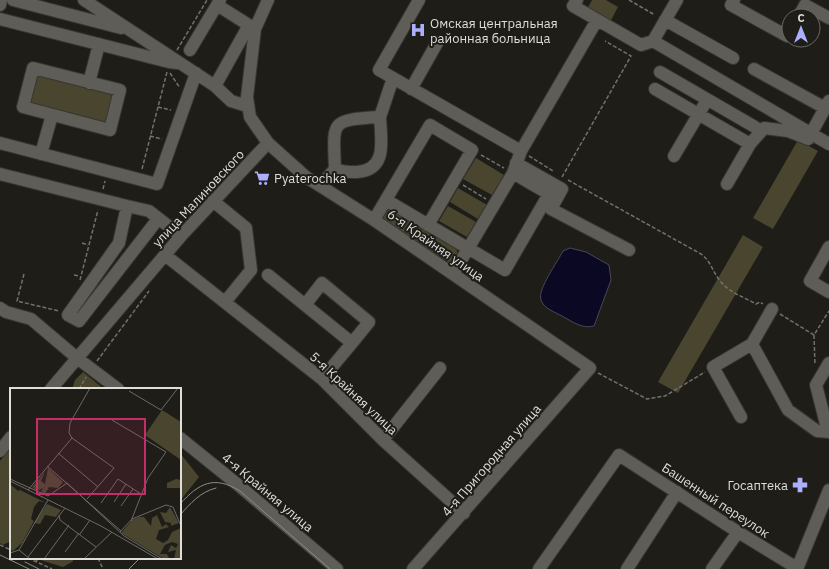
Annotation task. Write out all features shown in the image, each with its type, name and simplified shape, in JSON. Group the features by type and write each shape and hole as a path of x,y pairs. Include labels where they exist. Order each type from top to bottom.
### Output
{"street":[{"path":"0,5 1,0"},
{"path":"13,0 132,30"},
{"path":"84,0 132,30 215,86 231,102 247,106"},
{"path":"215,86 268,0"},
{"path":"420,0 379,70 411,88 516,162 562,189 551,209 629,250"},
{"path":"577,0 573,6 597,20 641,45 653,41 812,132 829,144"},
{"path":"653,41 662,15 677,0"},
{"path":"734,0 731,5 781,33"},
{"path":"190,50 215,2 252,27"},
{"path":"662,15 733,58"},
{"path":"0,19 169,62 176,60"},
{"path":"453,274 495,204 516,162 597,20"},
{"path":"252,27 247,106 250,117 268,143"},
{"path":"411,88 437,43"},
{"path":"89,83 99,44"},
{"path":"33,68 120,90 110,130 52,114 23,107 33,68"},
{"path":"727,184 750,144 764,128 788,131 808,139 827,105 754,69"},
{"path":"660,72 755,128"},
{"path":"0,143 157,184 196,73"},
{"path":"335,169 344,172 367,171 375,166 379,157 381,143 380,117 393,78"},
{"path":"655,89 750,144"},
{"path":"674,156 707,100"},
{"path":"42,154 52,114"},
{"path":"320,186 335,169 334,136 335,129 340,122 349,119 380,117"},
{"path":"374,220 430,125 472,150 428,225"},
{"name":"6-я Крайняя улица","path":"268,143 286,162 320,186 374,220 590,368"},
{"name":"улица Малиновского","path":"52,388 181,236 268,143"},
{"path":"386,200 505,270 549,194 516,162"},
{"path":"0,174 149,211 181,236"},
{"path":"213,201 246,228 251,270 225,302"},
{"path":"127,206 120,243 68,315 79,321 158,219"},
{"path":"829,247 810,281 829,292"},
{"name":"5-я Крайняя улица","path":"165,255 322,379 383,440 464,513"},
{"path":"268,275 352,343"},
{"path":"305,305 322,283 369,322 322,379"},
{"path":"0,308 6,312 31,319 76,358 92,368 117,388"},
{"path":"741,417 713,367 752,344 772,309"},
{"path":"752,344 788,410 817,431 829,432 816,385 829,363"},
{"path":"383,440 440,368"},
{"name":"4-я Пригородная улица","path":"413,569 464,513 590,368"},
{"path":"0,451 10,438"},
{"name":"4-я Крайняя улица","path":"181,439 337,569"},
{"name":"Башенный переулок","path":"539,569 619,455 797,569"},
{"path":"797,569 829,490"},
{"path":"627,569 677,492"},
{"path":"712,569 738,532"}],"path":[{"path":"629,0 656,16 662,15"},
{"path":"176,60 215,2"},
{"path":"562,177 631,56 605,41"},
{"path":"139,179 167,70 187,98"},
{"path":"158,107 182,113"},
{"path":"150,136 172,141"},
{"path":"472,150 562,177 701,254 707,258 715,274 724,286 756,304 760,302 814,334"},
{"path":"79,282 108,171"},
{"path":"455,180 495,204"},
{"path":"82,243 89,245"},
{"path":"24,274 17,301 64,312"},
{"path":"74,274 81,276"},
{"path":"92,368 153,286"},
{"path":"816,385 814,334 829,310"},
{"path":"590,368 647,400 665,396 713,367"},
{"path":"0,545 10,550"},
{"path":"30,559 52,569"},
{"path":"98,559 103,569"}],"shaded area":[{"path":"592,0 606,0 618,7 610,22 587,9"},
{"path":"40,75 109,93 113,97 107,121 101,123 30,103 29,95 35,77"},
{"path":"798,140 818,151 773,229 753,218"},
{"path":"476,158 504,175 492,195 463,179"},
{"path":"458,188 487,205 478,219 450,202"},
{"path":"448,206 476,222 467,237 439,221"},
{"path":"391,209 456,248 458,254 453,263 447,264 383,220 382,217 385,211"},
{"path":"743,235 763,247 678,393 658,382"},
{"path":"83,372 103,388 72,388 75,380"},
{"path":"10,448 10,542 3,545 0,543 0,461"},
{"path":"181,454 199,477 181,500"},
{"path":"37,559 74,559 63,567"}],"water":[{"path":"570,248 586,252 609,265 611,280 594,326 585,327 574,323 547,308 541,300 542,290 545,283 563,251"}],"tram line":[{"path":"181,503 200,486 215,483 222,483 231,486 240,491 330,569"},
{"path":"181,514 200,495 216,488"},
{"path":"0,555 29,569"},
{"path":"129,569 139,559"},
{"path":"25,562 39,569"}],"place":[{"name":"Омская центральная районная больница","path":"418,30"},
{"name":"Pyaterochka","path":"262,178"},
{"name":"Госаптека","path":"800,485"}]}
